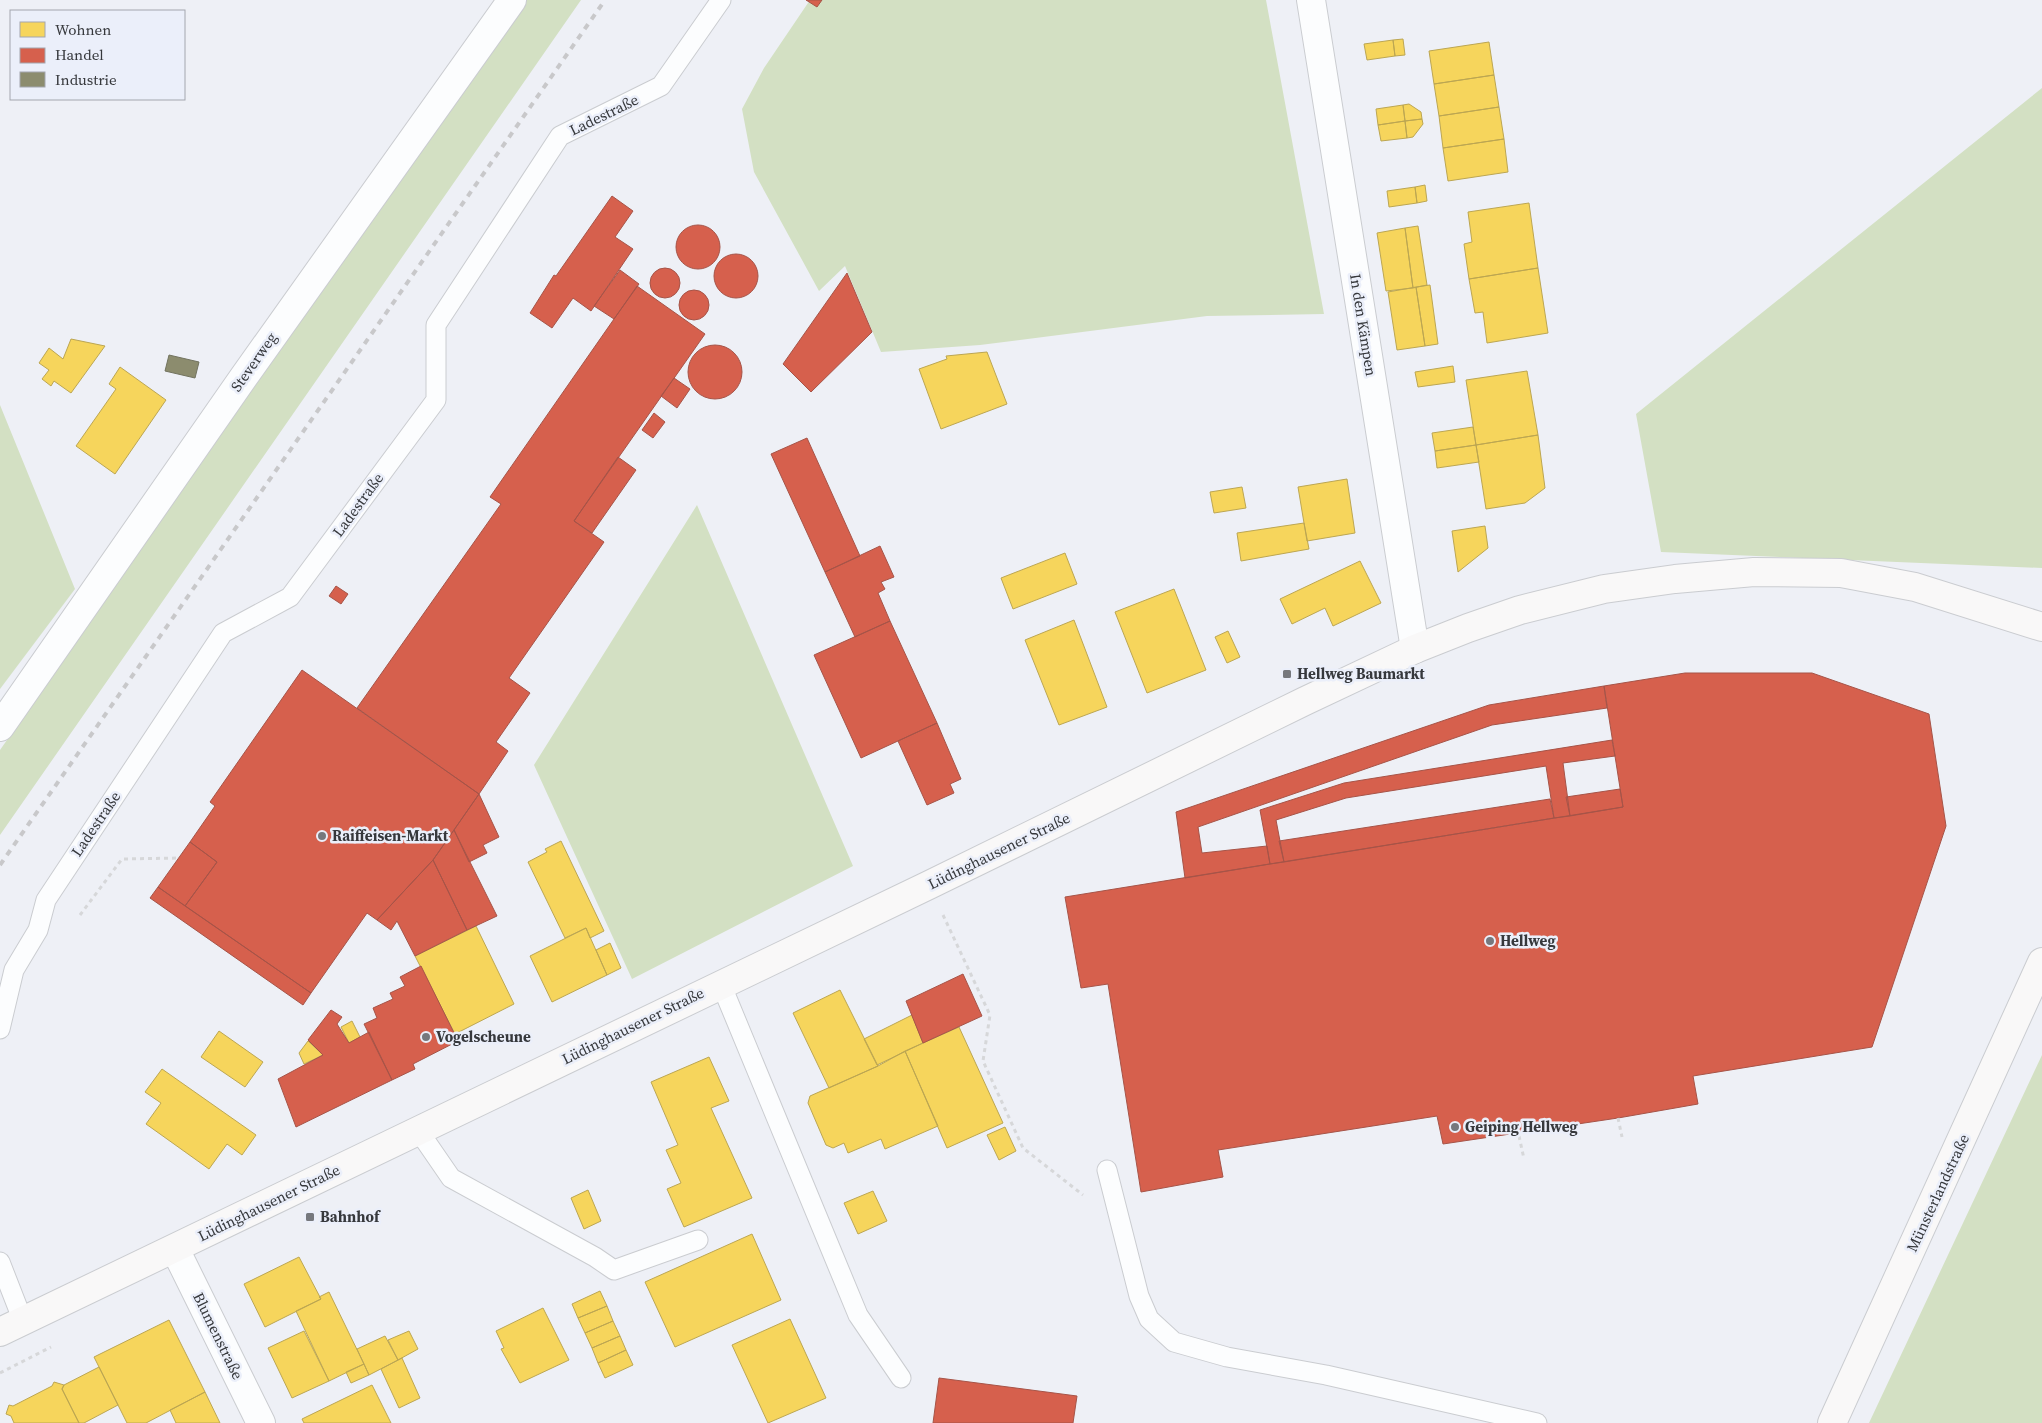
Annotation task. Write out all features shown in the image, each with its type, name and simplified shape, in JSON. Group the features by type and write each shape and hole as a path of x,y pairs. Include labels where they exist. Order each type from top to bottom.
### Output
{"street":[{"name":"Steverweg","path":"0,728 243,378 512,0"},
{"name":"In den Kämpen","path":"1311,0 1415,649"},
{"name":"Lüdinghausener Straße","path":"11,1326 175,1249 1415,649 1520,610 1604,588 1674,578 1754,572 1841,573 1915,587 2042,627"},
{"name":"Münsterlandstraße","path":"1832,1423 2042,962"},
{"name":"Blumenstraße","path":"175,1249 261,1423"}],"lane":[{"name":"Ladestraße","path":"0,1029 14,970 38,930 46,900 223,632 290,596 436,400 436,325 560,136 661,86 720,0"},
{"path":"721,984 858,1315 901,1378"},
{"path":"418,1130 451,1178 596,1257 614,1270 698,1240"},
{"path":"1107,1170 1142,1304 1149,1319 1174,1342 1227,1357 1326,1375 1537,1423"},
{"path":"0,1262 11,1326"}],"path":[{"path":"80,915 122,859 180,858"},
{"path":"929,885 990,1015 983,1061 1023,1148 1120,1222"},
{"path":"1618,1118 1622,1137"},
{"path":"1519,1136 1524,1159"}],"green space":[{"path":"525,0 581,0 0,835 0,750"},
{"path":"810,0 1266,0 1324,314 1207,316 980,345 881,352 845,266 819,291 754,172 742,109 764,68"},
{"path":"2042,88 2042,568 1661,552 1636,414"},
{"path":"0,405 75,589 0,689"},
{"path":"697,505 853,866 632,979 534,765"},
{"path":"2042,1055 2042,1423 1869,1423"}],"building: Wohnen":[{"path":"1403,39 1405,55 1395,56 1393,40"},
{"path":"1393,40 1395,56 1367,60 1364,44"},
{"path":"1489,42 1494,75 1434,84 1429,51"},
{"path":"1494,75 1499,107 1439,116 1434,84"},
{"path":"1409,104 1421,112 1422,119 1405,121 1403,105"},
{"path":"1403,105 1405,121 1378,125 1376,109"},
{"path":"1499,107 1504,139 1443,148 1439,116"},
{"path":"1422,119 1423,124 1413,137 1407,138 1405,121"},
{"path":"1405,121 1407,138 1381,141 1378,125"},
{"path":"1504,139 1508,172 1448,181 1443,148"},
{"path":"1425,185 1427,201 1417,203 1415,187"},
{"path":"1415,187 1417,203 1389,207 1387,191"},
{"path":"1529,203 1538,268 1469,279 1464,244 1472,242 1468,212"},
{"path":"1418,226 1427,285 1413,288 1405,228"},
{"path":"1405,228 1413,288 1386,291 1377,233"},
{"path":"1538,268 1548,333 1487,343 1483,312 1475,313 1469,279"},
{"path":"1430,285 1438,344 1425,346 1416,287"},
{"path":"1416,287 1425,346 1397,350 1388,292"},
{"path":"71,339 105,346 71,393 54,381 51,386 42,379 49,370 39,363 49,348 63,359"},
{"path":"987,352 1007,404 941,429 919,369 947,359 946,356"},
{"path":"1453,366 1455,382 1418,387 1415,372"},
{"path":"120,367 166,400 115,474 76,446 116,389 109,384"},
{"path":"1527,371 1538,435 1476,445 1466,380"},
{"path":"1473,427 1476,445 1435,451 1432,433"},
{"path":"1538,435 1545,488 1525,503 1486,509 1476,445"},
{"path":"1476,445 1479,462 1437,468 1435,451"},
{"path":"1347,479 1355,533 1307,541 1298,487"},
{"path":"1242,487 1246,508 1214,513 1210,492"},
{"path":"1304,523 1309,549 1241,561 1237,533"},
{"path":"1485,526 1488,548 1458,572 1452,531"},
{"path":"1065,553 1077,584 1013,609 1001,578"},
{"path":"1360,561 1381,603 1333,626 1325,608 1292,624 1280,599"},
{"path":"1174,589 1206,670 1147,693 1115,612"},
{"path":"1074,620 1107,707 1059,725 1025,640"},
{"path":"1228,631 1240,657 1227,663 1215,637"},
{"path":"561,841 604,931 590,938 586,928 565,938 528,862 547,852 545,849"},
{"path":"476,926 514,1004 455,1034 415,956"},
{"path":"586,928 607,975 552,1002 530,956"},
{"path":"610,943 621,968 607,975 596,950"},
{"path":"840,990 878,1066 829,1088 793,1013"},
{"path":"912,1015 923,1043 877,1065 864,1039"},
{"path":"352,1021 360,1037 349,1043 341,1027"},
{"path":"959,1027 1003,1123 947,1148 905,1051"},
{"path":"219,1031 263,1062 245,1087 201,1057"},
{"path":"308,1041 323,1055 304,1064 299,1053"},
{"path":"905,1051 938,1126 885,1149 881,1139 848,1153 844,1143 833,1148 826,1145 808,1103 810,1096 878,1066"},
{"path":"709,1057 729,1101 711,1108 752,1198 684,1227 667,1189 681,1183 666,1150 678,1145 651,1082"},
{"path":"162,1069 256,1135 242,1155 227,1144 209,1169 146,1124 161,1103 145,1092"},
{"path":"1005,1127 1016,1151 999,1160 987,1135"},
{"path":"588,1190 601,1221 584,1229 571,1198"},
{"path":"873,1191 887,1221 858,1234 844,1203"},
{"path":"752,1234 781,1300 675,1347 645,1282"},
{"path":"299,1257 321,1299 265,1327 244,1284"},
{"path":"600,1291 607,1306 578,1318 572,1304"},
{"path":"329,1292 364,1364 329,1381 296,1311 321,1299 319,1297"},
{"path":"607,1306 613,1321 585,1333 578,1318"},
{"path":"543,1308 569,1360 520,1383 501,1349 504,1348 496,1331"},
{"path":"790,1319 826,1398 768,1423 732,1345"},
{"path":"169,1320 205,1392 146,1423 127,1423 94,1357"},
{"path":"613,1321 620,1336 592,1348 585,1333"},
{"path":"304,1331 329,1381 292,1398 268,1348"},
{"path":"409,1331 418,1349 398,1360 388,1340"},
{"path":"385,1336 398,1360 369,1375 357,1349"},
{"path":"620,1336 626,1350 598,1363 592,1348"},
{"path":"626,1350 633,1365 605,1378 598,1363"},
{"path":"402,1358 420,1398 399,1408 381,1369"},
{"path":"364,1364 369,1375 351,1383 346,1372"},
{"path":"99,1367 118,1405 84,1423 79,1423 62,1389 64,1385"},
{"path":"54,1382 64,1385 62,1389 79,1423 14,1423 11,1416 6,1414 9,1405 13,1406 52,1386"},
{"path":"372,1385 391,1423 304,1423 302,1419"},
{"path":"205,1392 220,1423 176,1423 170,1410"}],"building: Handel":[{"path":"806,0 822,0 817,7"},
{"path":"612,196 633,211 615,237 633,249 591,311 573,298 552,328 530,313 554,275 556,276"},
{"path":"702,225 714,231 719,238 719,256 714,263 707,268 694,269 686,266 679,259 676,243 679,235 686,228"},
{"path":"740,254 752,260 757,267 757,285 752,292 745,297 732,298 724,295 717,288 714,272 717,264 724,257"},
{"path":"665,268 671,269 679,277 679,289 671,297 665,298 659,297 651,289 650,283 651,277 659,269"},
{"path":"620,270 639,284 614,319 594,306"},
{"path":"847,273 872,332 811,392 783,364"},
{"path":"637,286 705,334 574,521 604,542 509,678 530,693 496,742 508,751 479,794 357,708 501,504 490,497"},
{"path":"694,290 700,291 708,299 708,311 700,319 694,320 688,319 680,311 679,305 680,299 688,291"},
{"path":"710,345 720,345 730,349 738,357 742,372 738,387 730,395 720,399 710,399 700,395 692,387 688,377 688,367 692,357 700,349"},
{"path":"674,378 690,389 677,408 661,396"},
{"path":"654,413 665,422 653,438 642,430"},
{"path":"807,438 860,556 825,572 771,454"},
{"path":"618,457 636,470 592,533 574,521"},
{"path":"880,546 894,577 881,582 885,589 878,593 890,621 855,637 825,572"},
{"path":"336,586 348,594 341,604 329,596"},
{"path":"890,621 937,723 861,758 814,655"},
{"name":"Raiffeisen-Markt","path":"302,670 479,794 433,860 377,920 367,913 311,993 185,906 217,862 190,842 215,806 210,802"},
{"name":"Hellweg","path":"1685,673 1812,673 1929,714 1946,826 1872,1047 1693,1076 1698,1104 1618,1118 1443,1144 1437,1116 1218,1150 1223,1177 1141,1192 1108,984 1081,988 1065,897 1623,807 1604,686"},
{"path":"1604,686 1607,708 1492,725 1198,827 1202,853 1267,846 1270,864 1185,878 1176,812 1489,705"},
{"path":"937,723 961,779 950,784 954,793 927,805 898,741"},
{"path":"1612,740 1615,756 1563,763 1570,816 1554,818 1546,766 1346,798 1276,820 1284,862 1270,864 1260,810 1344,783"},
{"path":"1620,789 1623,807 1570,816 1566,797"},
{"path":"479,794 499,837 483,845 487,853 469,862 454,830"},
{"path":"1550,799 1554,818 1284,862 1279,841"},
{"path":"454,830 497,916 467,930 433,860"},
{"path":"190,842 217,862 185,906 158,887"},
{"path":"433,860 467,930 415,956 397,921 391,930 377,920"},
{"path":"158,887 311,993 303,1005 150,898"},
{"path":"421,966 458,1041 413,1064 415,1069 392,1080 364,1024 377,1018 373,1008 393,999 390,993 405,986 400,977"},
{"path":"963,974 982,1016 923,1043 906,1001"},
{"path":"331,1010 342,1017 337,1024 349,1043 369,1032 392,1080 296,1127 278,1079 323,1055 308,1040"},
{"path":"939,1378 1077,1396 1073,1423 933,1423"}],"building: Industrie":[{"path":"169,355 199,362 195,378 165,371"}],"railway":[{"path":"0,865 605,0"}],"place":[{"name":"Hellweg Baumarkt","path":"1287,674"},
{"name":"Raiffeisen-Markt","path":"322,836"},
{"name":"Hellweg","path":"1490,941"},
{"name":"Vogelscheune","path":"426,1037"},
{"name":"Geiping Hellweg","path":"1455,1127"},
{"name":"Bahnhof","path":"310,1217"}]}
